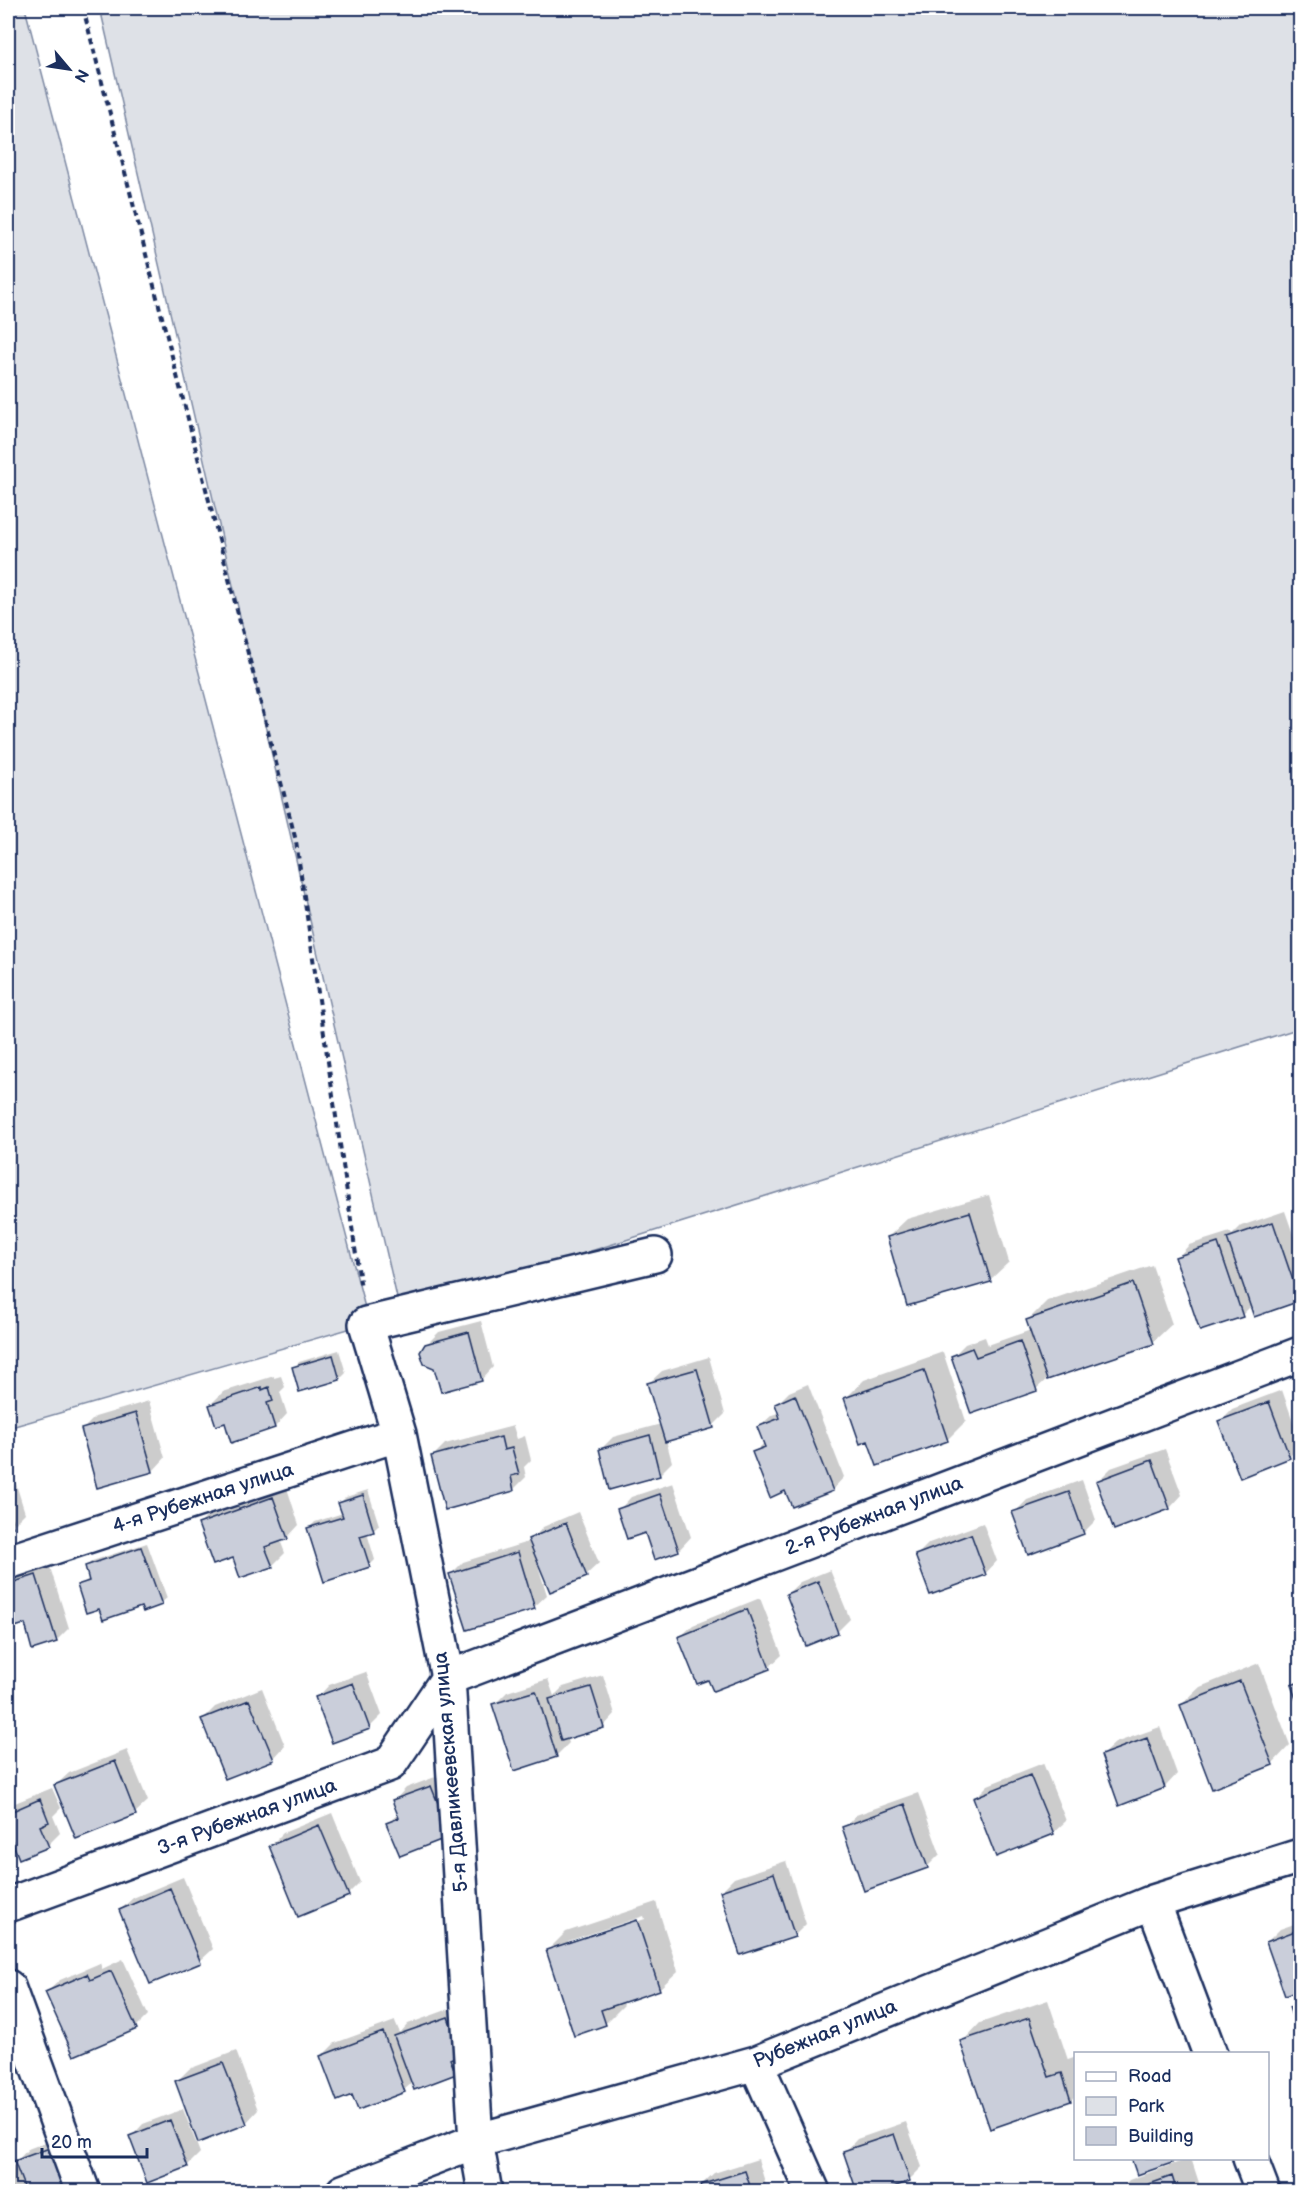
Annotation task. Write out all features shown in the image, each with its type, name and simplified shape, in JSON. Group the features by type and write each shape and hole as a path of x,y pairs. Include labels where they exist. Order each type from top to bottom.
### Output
{"street":[{"path":"366,1324 655,1255"},
{"name":"5-я Давликеевская улица","path":"366,1324 399,1434 448,1678 476,2141 485,2192"},
{"name":"2-я Рубежная улица","path":"448,1678 1300,1354"},
{"name":"4-я Рубежная улица","path":"8,1562 399,1434"},
{"name":"3-я Рубежная улица","path":"8,1905 390,1764 448,1678"},
{"name":"Рубежная улица","path":"342,2192 476,2141 756,2063 1153,1902 1300,1856"},
{"path":"1153,1902 1209,2052"},
{"path":"8,1987 83,2192"},
{"path":"756,2063 813,2192"},
{"path":"1251,2160 1263,2192"}],"path":[{"path":"83,8 296,841 366,1324"}],"green space":[{"path":"8,8 25,8 369,1323 8,1428"},
{"path":"100,8 1300,8 1300,1028 400,1311"}],"building":[{"path":"970,1212 991,1282 907,1306 887,1237"},
{"path":"1273,1222 1300,1301 1254,1317 1227,1238"},
{"path":"1218,1243 1243,1317 1200,1331 1175,1257"},
{"path":"1133,1283 1154,1344 1047,1380 1026,1320"},
{"path":"469,1332 482,1381 441,1392 434,1368 424,1364 420,1352 425,1344"},
{"path":"1020,1341 1037,1391 971,1414 951,1356 972,1348 976,1357"},
{"path":"333,1355 340,1380 299,1392 292,1367"},
{"path":"697,1369 714,1428 665,1442 647,1383"},
{"path":"924,1370 948,1441 877,1466 868,1441 860,1444 844,1398"},
{"path":"262,1387 262,1390 269,1387 273,1401 267,1403 275,1428 231,1443 225,1423 216,1426 209,1405"},
{"path":"795,1395 833,1491 792,1507 785,1491 770,1498 752,1452 765,1447 757,1427 780,1418 775,1404"},
{"path":"1269,1402 1290,1458 1240,1478 1218,1421"},
{"path":"136,1413 153,1472 97,1488 81,1429"},
{"path":"650,1435 660,1476 609,1490 599,1449"},
{"path":"501,1437 504,1450 512,1448 519,1474 511,1476 514,1491 445,1510 431,1456"},
{"path":"1152,1460 1170,1509 1114,1530 1096,1481"},
{"path":"1069,1492 1084,1534 1028,1555 1012,1512"},
{"path":"660,1494 679,1551 654,1560 645,1533 627,1539 617,1509"},
{"path":"363,1495 374,1532 360,1536 370,1567 324,1582 307,1528 343,1517 338,1503"},
{"path":"273,1497 288,1539 265,1547 273,1567 240,1578 233,1558 213,1565 198,1524"},
{"path":"8,1509 13,1527 8,1529"},
{"path":"566,1523 587,1577 550,1592 528,1539"},
{"path":"971,1534 986,1575 930,1595 915,1555"},
{"path":"141,1547 162,1605 143,1612 141,1607 103,1620 99,1609 86,1613 77,1585 89,1581 85,1566"},
{"path":"518,1552 535,1609 467,1630 449,1574"},
{"path":"36,1575 57,1642 32,1650 25,1624 8,1629 8,1584"},
{"path":"818,1581 838,1633 806,1646 786,1594"},
{"path":"747,1609 770,1669 713,1691 708,1680 697,1684 678,1637"},
{"path":"1240,1681 1273,1765 1212,1789 1180,1705"},
{"path":"1300,1682 1300,1710 1291,1685"},
{"path":"353,1683 370,1729 332,1743 315,1697"},
{"path":"591,1687 604,1728 561,1741 549,1699"},
{"path":"536,1691 557,1757 514,1771 492,1704"},
{"path":"249,1700 274,1760 225,1779 201,1719"},
{"path":"1147,1738 1165,1788 1119,1806 1101,1755"},
{"path":"115,1761 136,1815 76,1839 54,1785"},
{"path":"1030,1775 1054,1834 996,1857 973,1798"},
{"path":"431,1786 451,1836 400,1856 386,1823 399,1818 392,1800"},
{"path":"40,1799 49,1822 40,1826 49,1847 19,1859 8,1831 8,1813"},
{"path":"905,1804 928,1868 864,1891 842,1827"},
{"path":"319,1825 349,1896 298,1917 269,1846"},
{"path":"774,1873 795,1937 740,1955 720,1891"},
{"path":"170,1888 201,1963 150,1984 119,1910"},
{"path":"637,1920 660,1990 601,2010 606,2025 574,2036 546,1950"},
{"path":"1300,1929 1300,1990 1285,1996 1266,1942"},
{"path":"111,1971 137,2029 74,2056 45,1992 87,1974 90,1980"},
{"path":"1300,2003 1300,2040 1289,2007"},
{"path":"448,2017 461,2054 450,2059 456,2074 414,2090 394,2036"},
{"path":"1029,2018 1049,2077 1062,2073 1071,2101 990,2129 960,2041"},
{"path":"383,2032 405,2092 358,2110 352,2095 337,2101 320,2056"},
{"path":"223,2063 247,2124 198,2143 175,2081"},
{"path":"170,2120 188,2167 147,2183 129,2136"},
{"path":"894,2134 910,2181 880,2192 857,2192 843,2151"},
{"path":"55,2146 72,2192 26,2192 14,2161"},
{"path":"1132,2160 1171,2160 1172,2163 1137,2175"},
{"path":"745,2171 752,2192 702,2192 700,2185"},
{"path":"1172,2176 1177,2192 1127,2192"}]}
